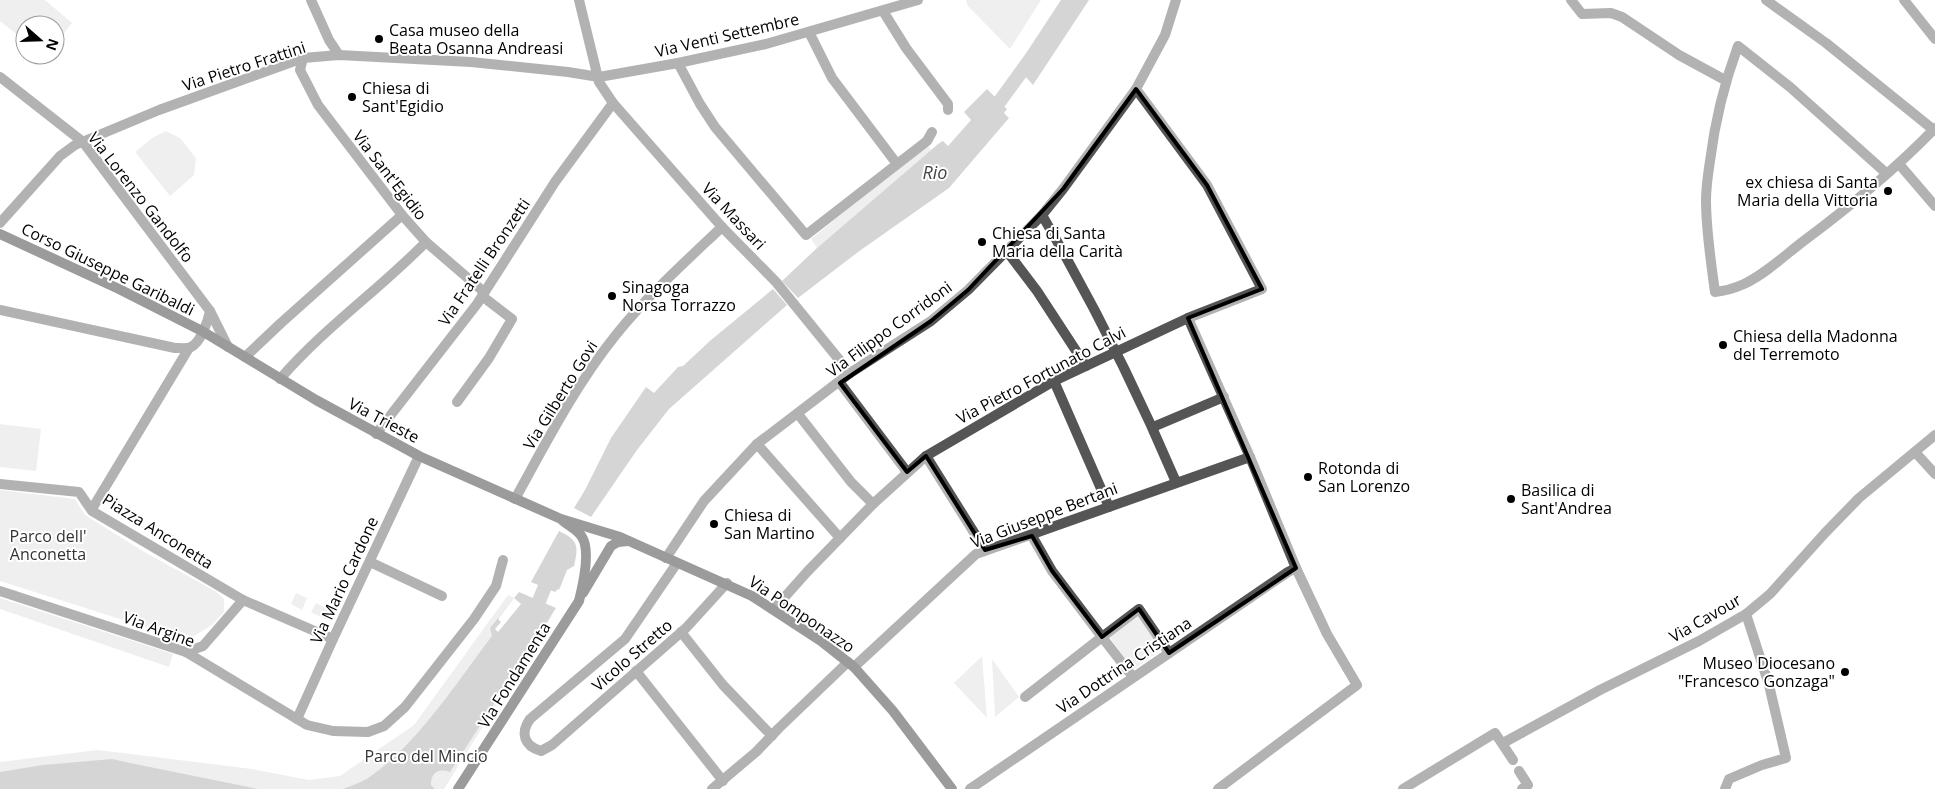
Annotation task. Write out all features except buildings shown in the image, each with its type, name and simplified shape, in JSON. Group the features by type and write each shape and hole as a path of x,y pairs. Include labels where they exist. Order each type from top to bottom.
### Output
{"main road":[{"name":"Corso Giuseppe Garibaldi","path":"0,234 94,276 202,331"},
{"name":"Via Trieste","path":"202,331 280,379 376,434 419,456 561,519 588,526"},
{"name":"Via Trieste","path":"561,519 580,534 585,546"},
{"name":"Via Pomponazzo","path":"588,526 629,541 727,583 774,609 851,665 893,711 952,789"},
{"name":"Via Fondamenta","path":"458,789 611,546 618,542 629,541"},
{"name":"Via Fondamenta","path":"578,601 583,579 585,546"}],"street":[{"path":"312,0 329,40 339,56"},
{"name":"Via Massari","path":"578,0 601,87 722,227 776,282 850,374"},
{"name":"Via Venti Settembre","path":"599,77 678,64 766,44 918,0"},
{"name":"Via Filippo Corridoni","path":"666,558 704,501 757,444 850,374 931,321 968,290 1042,215 1136,89 1165,35 1176,0"},
{"path":"1571,0 1582,14 1611,13 1622,17 1679,55 1726,80"},
{"path":"1766,0 1826,43 1934,130 1847,208 1768,269 1745,283 1715,292 1706,216 1706,198 1714,134 1726,80 1738,46 1803,98 1886,173"},
{"path":"1904,0 1933,32"},
{"path":"883,10 906,48 948,104 948,110"},
{"path":"809,32 832,78 896,164"},
{"name":"Via Pietro Frattini","path":"0,223 60,156 83,142 159,110 303,58 339,56 471,62 599,77"},
{"name":"Via Sant'Egidio","path":"303,58 300,70 318,105 402,216 426,242 512,319 489,358 457,402"},
{"path":"678,64 715,127 806,235 927,141 932,132"},
{"name":"Via Lorenzo Gandolfo","path":"0,77 83,142 210,311 228,347"},
{"name":"Via Pietro Fortunato Calvi","path":"774,609 840,538 907,472 926,456 1054,381 1188,318 1262,289 1207,186 1136,89"},
{"name":"Via Fratelli Bronzetti","path":"376,434 424,374 483,294 555,182 613,103"},
{"path":"1898,164 1935,206"},
{"path":"1042,215 1081,282 1117,350 1176,482"},
{"path":"246,357 281,323 402,216"},
{"name":"Via Gilberto Govi","path":"515,499 566,408 615,336 648,297 722,227"},
{"path":"280,379 316,340 408,261 426,242"},
{"path":"1006,250 1037,292 1086,366"},
{"path":"0,310 175,348 189,348"},
{"path":"92,509 189,348 198,340 210,311"},
{"path":"1188,318 1250,457 1296,568 1327,634 1358,685 1218,789"},
{"path":"1054,381 1109,507"},
{"path":"840,383 907,472"},
{"path":"1153,427 1224,398"},
{"path":"798,414 851,482 874,504"},
{"name":"Via Cavour","path":"1503,743 1746,614 1770,594 1859,498 1935,435"},
{"path":"757,444 840,538"},
{"path":"1915,452 1935,474"},
{"name":"Via Mario Cardone","path":"297,719 419,456"},
{"path":"926,456 985,550"},
{"name":"Via Giuseppe Bertani","path":"712,789 756,752 968,560 985,550 1032,536 1176,482 1250,457"},
{"name":"Piazza Anconetta","path":"0,484 79,492 92,510 242,600 333,639"},
{"path":"1032,536 1052,571 1132,677"},
{"name":"Via Argine","path":"0,591 186,652 307,726 333,731 368,732 384,726 405,707 474,619 496,586 503,560"},
{"path":"370,562 442,596"},
{"name":"Vicolo Stretto","path":"676,562 625,639 530,719 526,725 524,736 528,744 541,751 552,745 681,632 727,583"},
{"name":"Via Dottrina Cristiana","path":"970,789 1132,677 1296,568"},
{"path":"186,652 203,646 242,600"},
{"path":"1025,697 1139,609 1169,653"},
{"path":"1725,789 1728,779 1762,765 1786,758 1769,685 1746,614"},
{"path":"681,632 723,685 772,736"},
{"path":"636,671 723,781"},
{"path":"1403,789 1495,734 1513,760"},
{"path":"1519,771 1525,787"}],"highlighted area":[{"path":"1136,89 1207,185 1262,289 1188,318 1296,568 1169,653 1139,609 1102,637 1052,571 1032,536 985,550 926,456 907,472 840,383 931,321 968,290 1063,189"}],"green space":[{"path":"0,0 45,0 63,15 15,15 15,33 0,21"},
{"path":"966,0 1041,0 1010,49 967,5"},
{"path":"65,17 72,23 65,32"},
{"path":"166,131 180,138 196,158 194,175 170,196 135,152 152,138"},
{"path":"927,144 931,150 817,248 811,239"},
{"path":"0,424 41,429 36,471 0,467"},
{"name":"Parco dell' Anconetta","path":"0,490 75,499 85,515 146,553 215,591 224,599 224,612 212,625 194,636 177,637 0,581"},
{"path":"296,593 307,598 302,610 291,604"},
{"name":"Parco del Mincio","path":"508,595 552,616 444,789 0,789 0,762 98,750 252,769 309,780 340,776 414,725"},
{"path":"0,598 173,654 169,667 0,609"},
{"path":"316,603 330,610 325,619 311,612"},
{"path":"1138,617 1161,650 1133,670 1109,636"},
{"path":"982,656 987,718 954,683"},
{"path":"992,659 1019,697 995,717"}],"water":[{"path":"1061,0 1089,0 1033,85 1017,67"},
{"name":"Rio","path":"987,89 1007,109 1004,113 1009,118 949,188 858,252 798,298 782,281 817,248 938,144 943,141 948,146 971,120 964,112"},
{"path":"773,289 787,305 669,409 637,450 591,517 574,508 611,438 646,387 654,393 678,367 683,366 711,340"},
{"path":"559,531 570,537 576,544 576,553 574,566 567,570 559,590 555,592 531,582"},
{"path":"519,592 556,608 450,772 439,771 434,774 431,785 435,789 343,789 371,776 405,747 451,692 492,636 490,628"},
{"path":"112,759 258,789 0,789 0,772 43,765"}],"pier":[{"path":"514,598 521,604 498,632 495,629 501,622 498,619"}],"waterway":[{"name":"Rio","path":"987,115 1000,101 1032,57"},
{"path":"539,601 551,572"}],"place":[{"name":"Casa museo della Beata Osanna Andreasi","path":"379,39"},
{"name":"Chiesa di Sant'Egidio","path":"352,97"},
{"name":"ex chiesa di Santa Maria della Vittoria","path":"1888,191"},
{"name":"Chiesa di Santa Maria della Carità","path":"982,242"},
{"name":"Sinagoga Norsa Torrazzo","path":"612,296"},
{"name":"Chiesa della Madonna del Terremoto","path":"1723,345"},
{"name":"Rotonda di San Lorenzo","path":"1308,477"},
{"name":"Basilica di Sant'Andrea","path":"1511,499"},
{"name":"Chiesa di San Martino","path":"714,524"},
{"name":"Museo Diocesano \"Francesco Gonzaga\"","path":"1845,672"}]}
